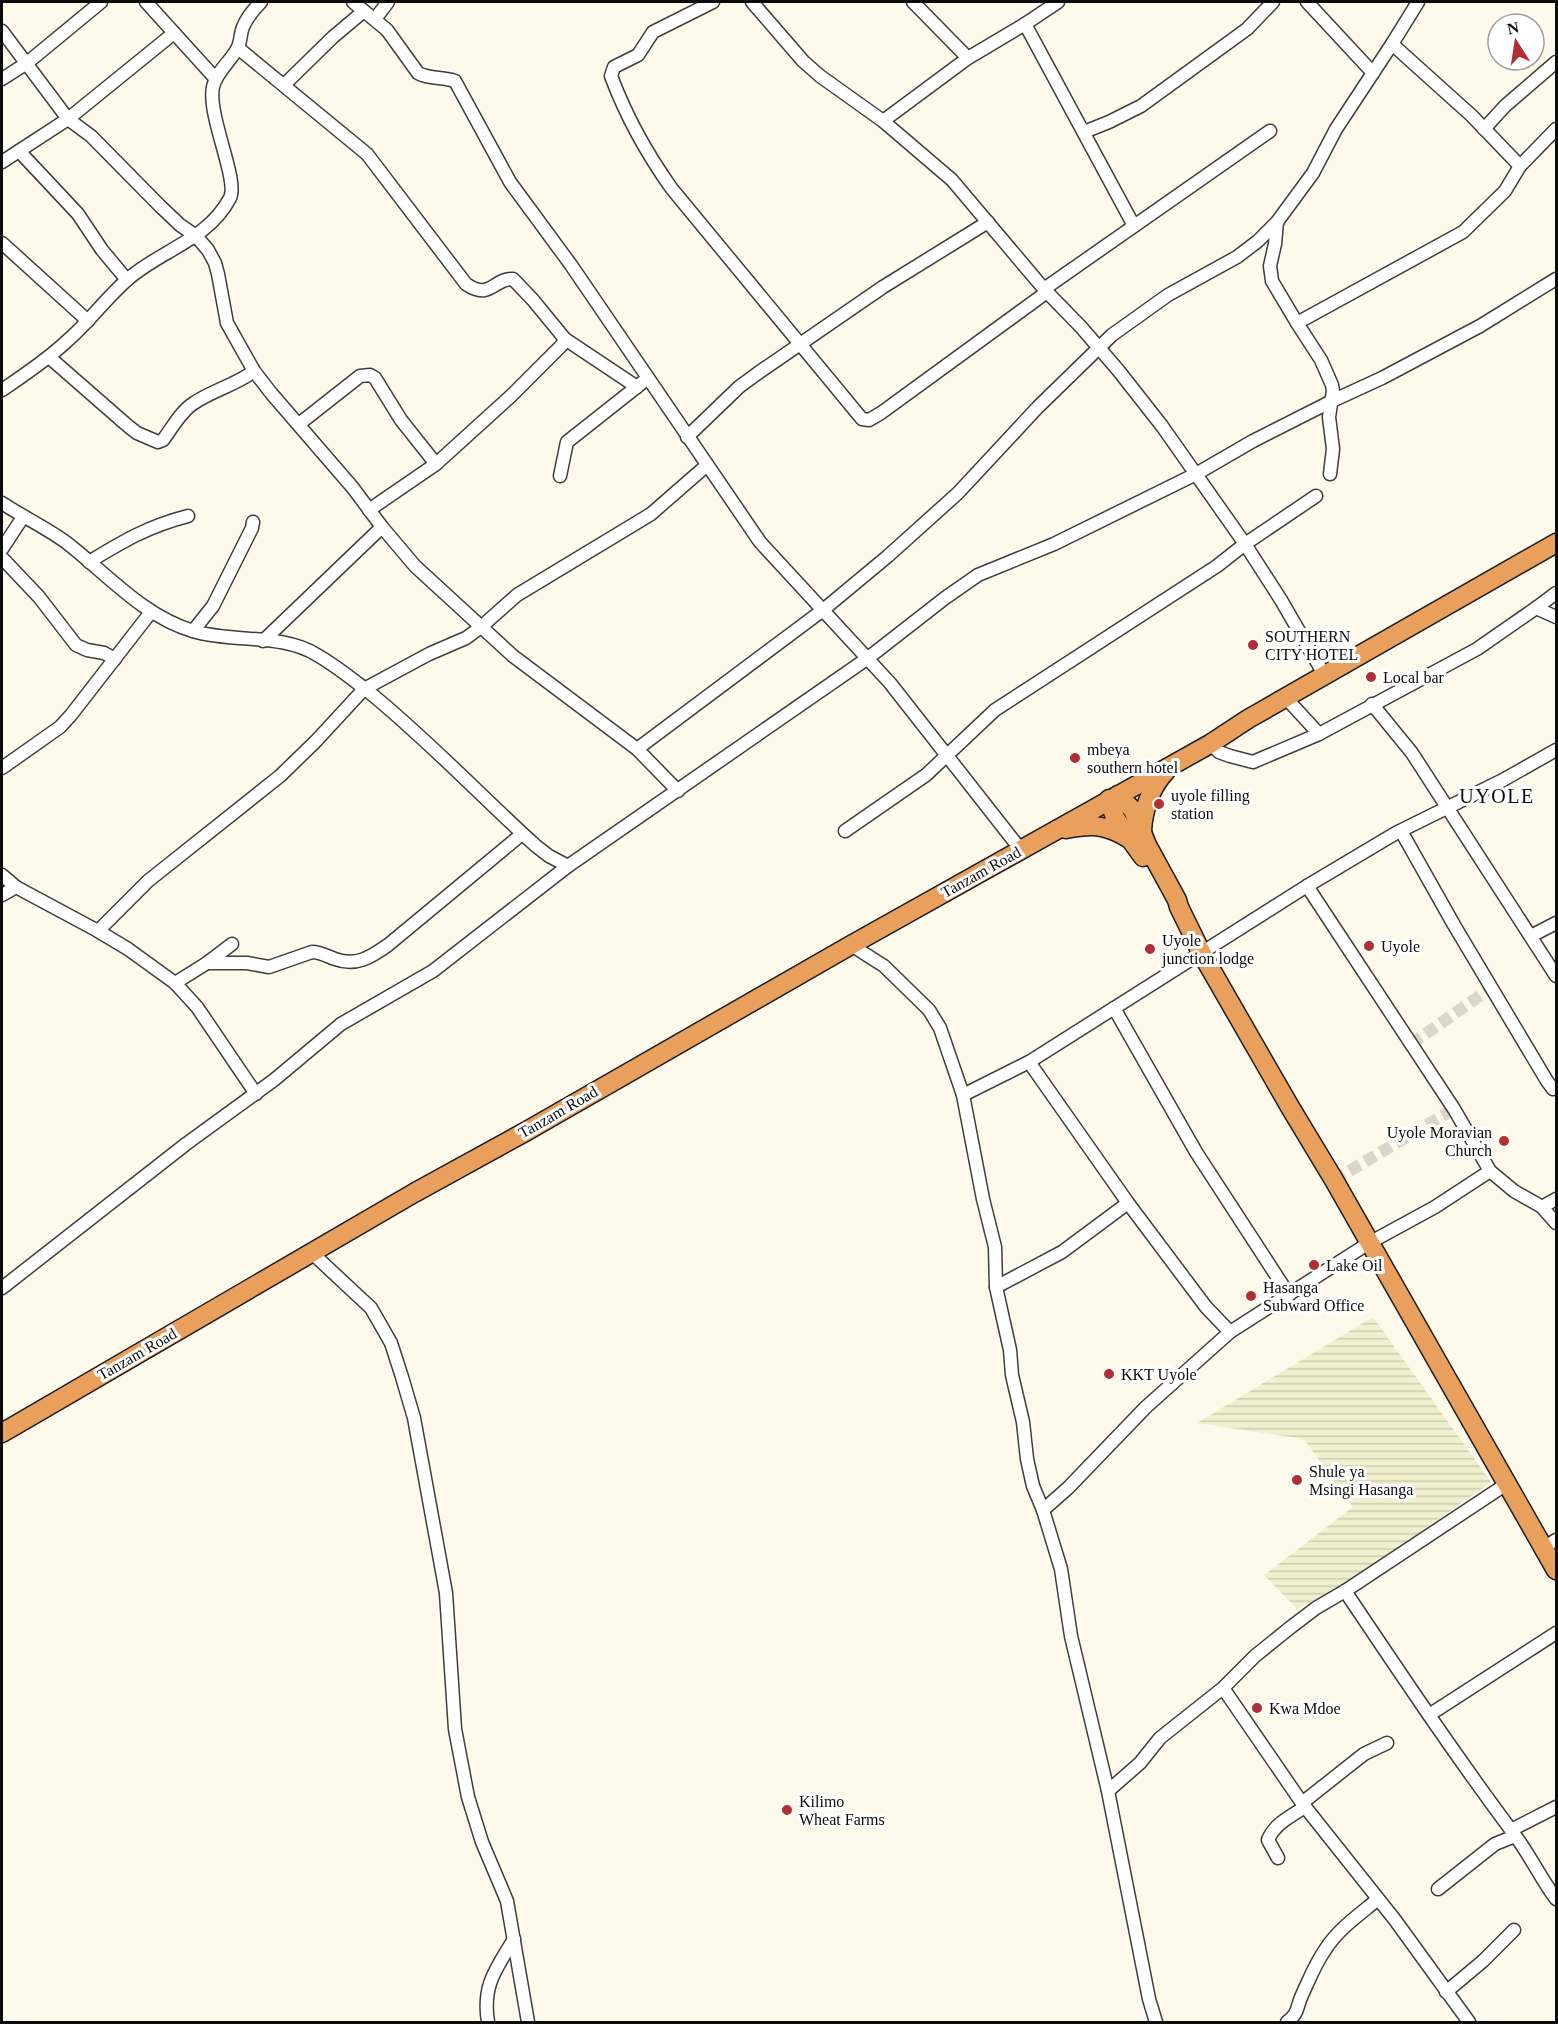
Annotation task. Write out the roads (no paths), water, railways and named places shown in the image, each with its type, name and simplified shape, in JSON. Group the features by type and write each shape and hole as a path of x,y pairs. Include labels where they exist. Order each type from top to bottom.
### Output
{"highway":[{"name":"Tanzam Road","path":"2,1433 414,1193 1210,744 1557,543"},
{"path":"1138,837 1153,789 1159,778 1171,766"},
{"path":"1113,797 1115,818 1138,837 1177,900 1202,954 1290,1107 1508,1483 1550,1544 1557,1570"},
{"path":"1055,831 1094,825 1138,837"}],"street":[{"path":"2,80 27,63 101,2"},
{"path":"146,2 215,78"},
{"path":"2,390 49,357 127,280 157,257 196,236 217,215 230,197 232,191 212,102 212,89 215,78 238,48 243,28 251,13 261,2"},
{"path":"353,2 392,35 418,74 455,81 510,182 571,265 760,542 868,658 908,705 1021,850"},
{"path":"375,19 388,2"},
{"path":"713,2 653,32 638,55 614,67 611,76 651,161 862,419 869,420 881,413 1134,226 1270,131"},
{"path":"752,2 803,61 883,121 936,165 988,222 1045,291 1098,347 1146,405 1245,544 1325,676"},
{"path":"913,2 968,58"},
{"path":"883,121 968,58 1025,24 1056,2"},
{"path":"1084,132 1141,106 1247,29 1274,2"},
{"path":"1307,2 1373,73"},
{"path":"637,749 823,610 888,556 958,493 1038,406 1112,334 1168,295 1237,257 1258,241 1277,222 1313,173 1336,129 1418,2"},
{"path":"285,84 333,37 364,11"},
{"path":"1025,24 1134,226"},
{"path":"2,31 68,118 92,136 208,250 215,263 227,323 254,371 415,566 513,656 637,749 678,791"},
{"path":"2,162 68,118 174,33"},
{"path":"1392,44 1484,129 1520,166"},
{"path":"238,48 285,84 319,116 366,154 466,284 475,290 482,291 508,279 513,279 565,339 637,387"},
{"path":"1484,129 1505,106 1557,62"},
{"path":"1297,323 1463,232 1505,191 1520,166 1557,129"},
{"path":"19,151 78,214 102,250 127,280"},
{"path":"687,437 739,387 883,287 988,222"},
{"path":"1277,222 1270,273 1272,281 1321,360 1333,391 1329,417 1333,449 1330,474"},
{"path":"2,243 88,321"},
{"path":"2,1288 186,1144 256,1094 341,1024 433,970 568,866 868,658 978,575 1054,544 1196,474 1253,441 1382,378 1480,326 1557,279"},
{"path":"369,510 436,464 512,395 562,345 565,339"},
{"path":"49,357 128,426 158,442 163,440 186,409 194,403 243,379 254,371"},
{"path":"299,424 360,376 370,375 375,378 401,420 436,464"},
{"path":"560,476 567,442 648,378"},
{"path":"98,931 148,881 279,776 316,741 364,688 429,654 466,638 517,594 651,513 706,466"},
{"path":"845,831 915,783 995,710 1217,566 1316,496"},
{"path":"2,503 51,532 152,612 193,631 285,643 317,654 364,688 411,728 522,834 549,856 568,866"},
{"path":"2,549 23,516"},
{"path":"89,562 126,538 188,516"},
{"path":"193,631 213,606 253,522"},
{"path":"263,641 382,527"},
{"path":"2,558 39,597 76,645 87,650 105,653 115,659"},
{"path":"1210,744 1219,752 1253,762 1319,734 1477,649 1557,593"},
{"path":"1536,608 1557,617"},
{"path":"2,768 60,727 152,612"},
{"path":"1286,698 1319,734"},
{"path":"1372,704 1412,753 1557,976"},
{"path":"963,1095 1029,1062 1307,886 1401,831 1557,750"},
{"path":"1401,831 1464,943 1553,1089 1557,1087"},
{"path":"207,963 247,963 269,967 312,952 344,963 365,960 388,945 522,834"},
{"path":"2,876 16,887 128,949 175,983 197,1007 256,1094"},
{"path":"1307,886 1454,1109 1490,1171 1514,1191 1542,1208 1557,1222"},
{"path":"2,895 16,887"},
{"path":"1531,936 1557,922"},
{"path":"175,983 232,944"},
{"path":"851,945 884,966 929,1010 940,1028 963,1095 994,1247 996,1287 1023,1422 1027,1459 1033,1486 1043,1510 1061,1569 1071,1636 1108,1791 1149,2000 1156,2022"},
{"path":"1114,1008 1196,1152 1289,1294"},
{"path":"1029,1062 1128,1203 1206,1307 1230,1332"},
{"path":"1043,1510 1068,1488 1146,1407 1230,1332 1369,1243 1435,1207 1490,1171"},
{"path":"1542,1208 1557,1199"},
{"path":"996,1287 1062,1252 1128,1203"},
{"path":"311,1252 371,1308 391,1343 414,1418 446,1593 455,1729 468,1797 482,1842 507,1901 528,2022"},
{"path":"1108,1791 1140,1763 1160,1738 1223,1688 1255,1656 1291,1627 1316,1608 1346,1591 1508,1483"},
{"path":"1346,1591 1557,1899"},
{"path":"1429,1715 1557,1633"},
{"path":"1223,1688 1303,1805 1378,1899 1469,2022"},
{"path":"1278,1858 1268,1840 1283,1821 1364,1754 1387,1743"},
{"path":"1438,1889 1495,1844 1557,1807"},
{"path":"1287,2022 1297,2012 1301,1997 1315,1967 1329,1944 1344,1927 1378,1899"},
{"path":"1446,1992 1483,1961 1514,1930"},
{"path":"488,2022 485,1999 491,1977 514,1939"}],"tunnel":[{"path":"1411,1044 1491,988"},
{"path":"1334,1180 1454,1109"}],"place":[{"name":"SOUTHERN CITY HOTEL","path":"1253,645"},
{"name":"Local bar","path":"1371,677"},
{"name":"mbeya southern hotel","path":"1075,758"},
{"name":"uyole filling station","path":"1159,804"},
{"name":"Uyole","path":"1369,946"},
{"name":"Uyole junction lodge","path":"1150,949"},
{"name":"Uyole Moravian Church","path":"1504,1141"},
{"name":"Lake Oil","path":"1314,1265"},
{"name":"Hasanga Subward Office","path":"1251,1296"},
{"name":"KKT Uyole","path":"1109,1374"},
{"name":"Shule ya Msingi Hasanga","path":"1297,1480"},
{"name":"Kwa Mdoe","path":"1257,1708"},
{"name":"Kilimo Wheat Farms","path":"787,1810"}],"district":[{"name":"UYOLE","path":"1497,796"}]}
